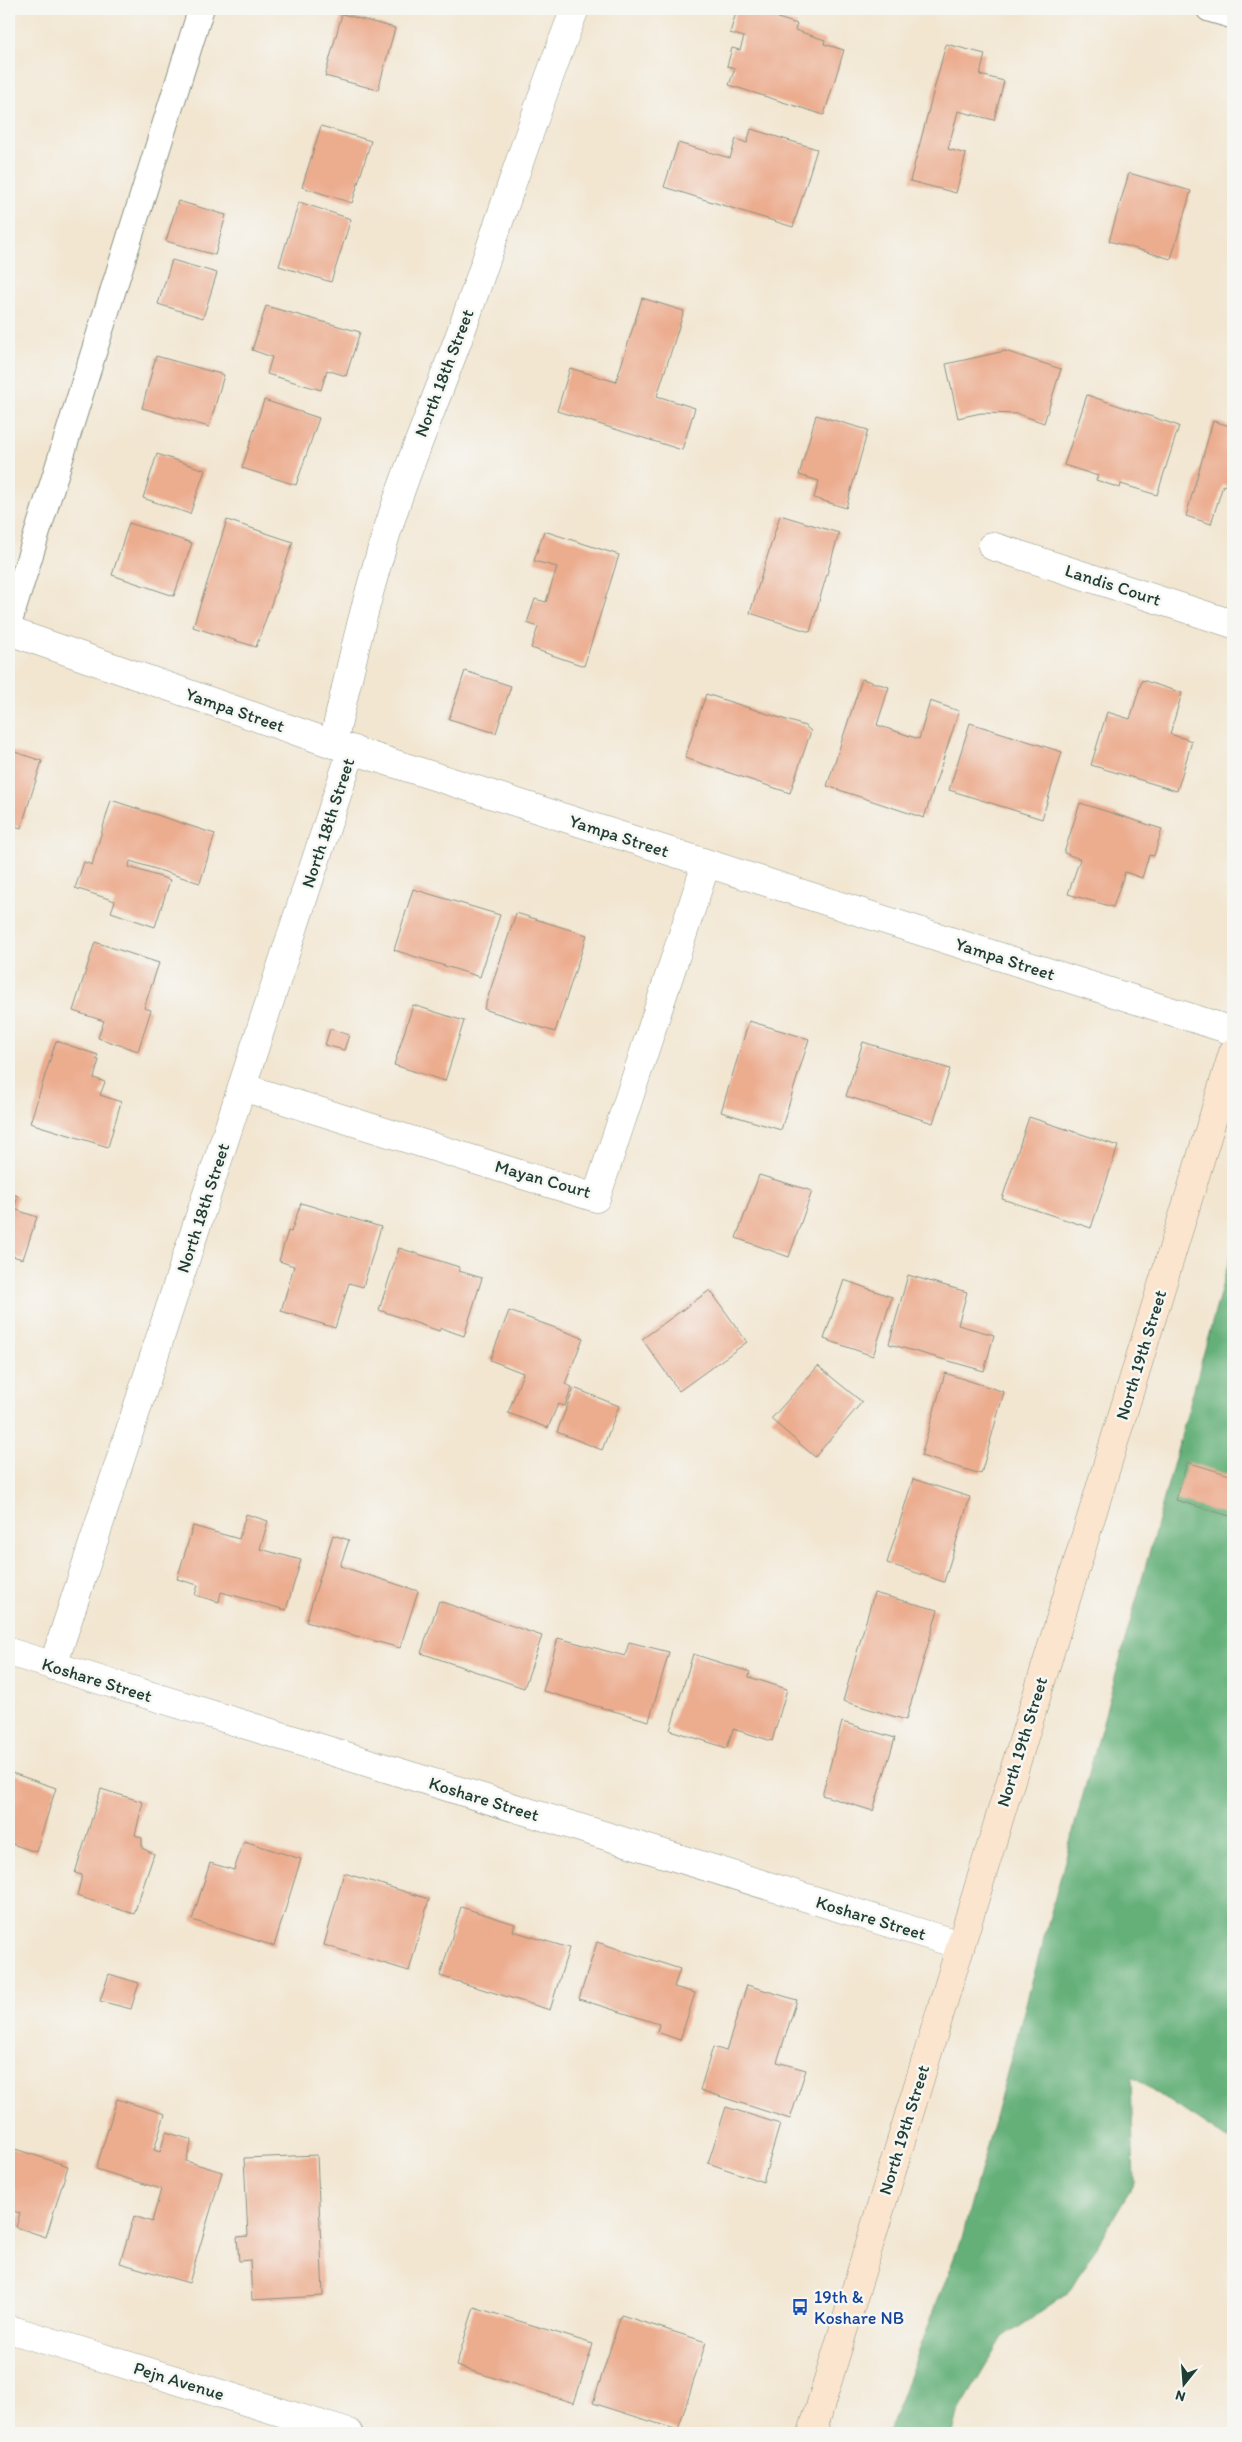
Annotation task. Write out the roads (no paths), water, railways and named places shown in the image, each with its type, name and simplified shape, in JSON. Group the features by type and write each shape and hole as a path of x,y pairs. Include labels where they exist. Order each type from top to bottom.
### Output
{"street":[{"name":"North 18th Street","path":"53,1666 242,1087 342,746 374,575 417,444 470,307 529,131 574,9"},
{"name":"Landis Court","path":"992,546 1233,624"},
{"name":"Yampa Street","path":"9,631 342,746 1233,1031"},
{"name":"Mayan Court","path":"242,1087 596,1198 706,864"},
{"name":"North 19th Street","path":"812,2433 1233,1052"},
{"name":"Koshare Street","path":"9,1652 960,1945"},
{"name":"Pejn Avenue","path":"9,2329 349,2433"}],"lane":[{"path":"9,623 201,9"},
{"path":"1209,9 1233,16"}],"place":[{"name":"19th & Koshare NB","path":"800,2307"}]}
